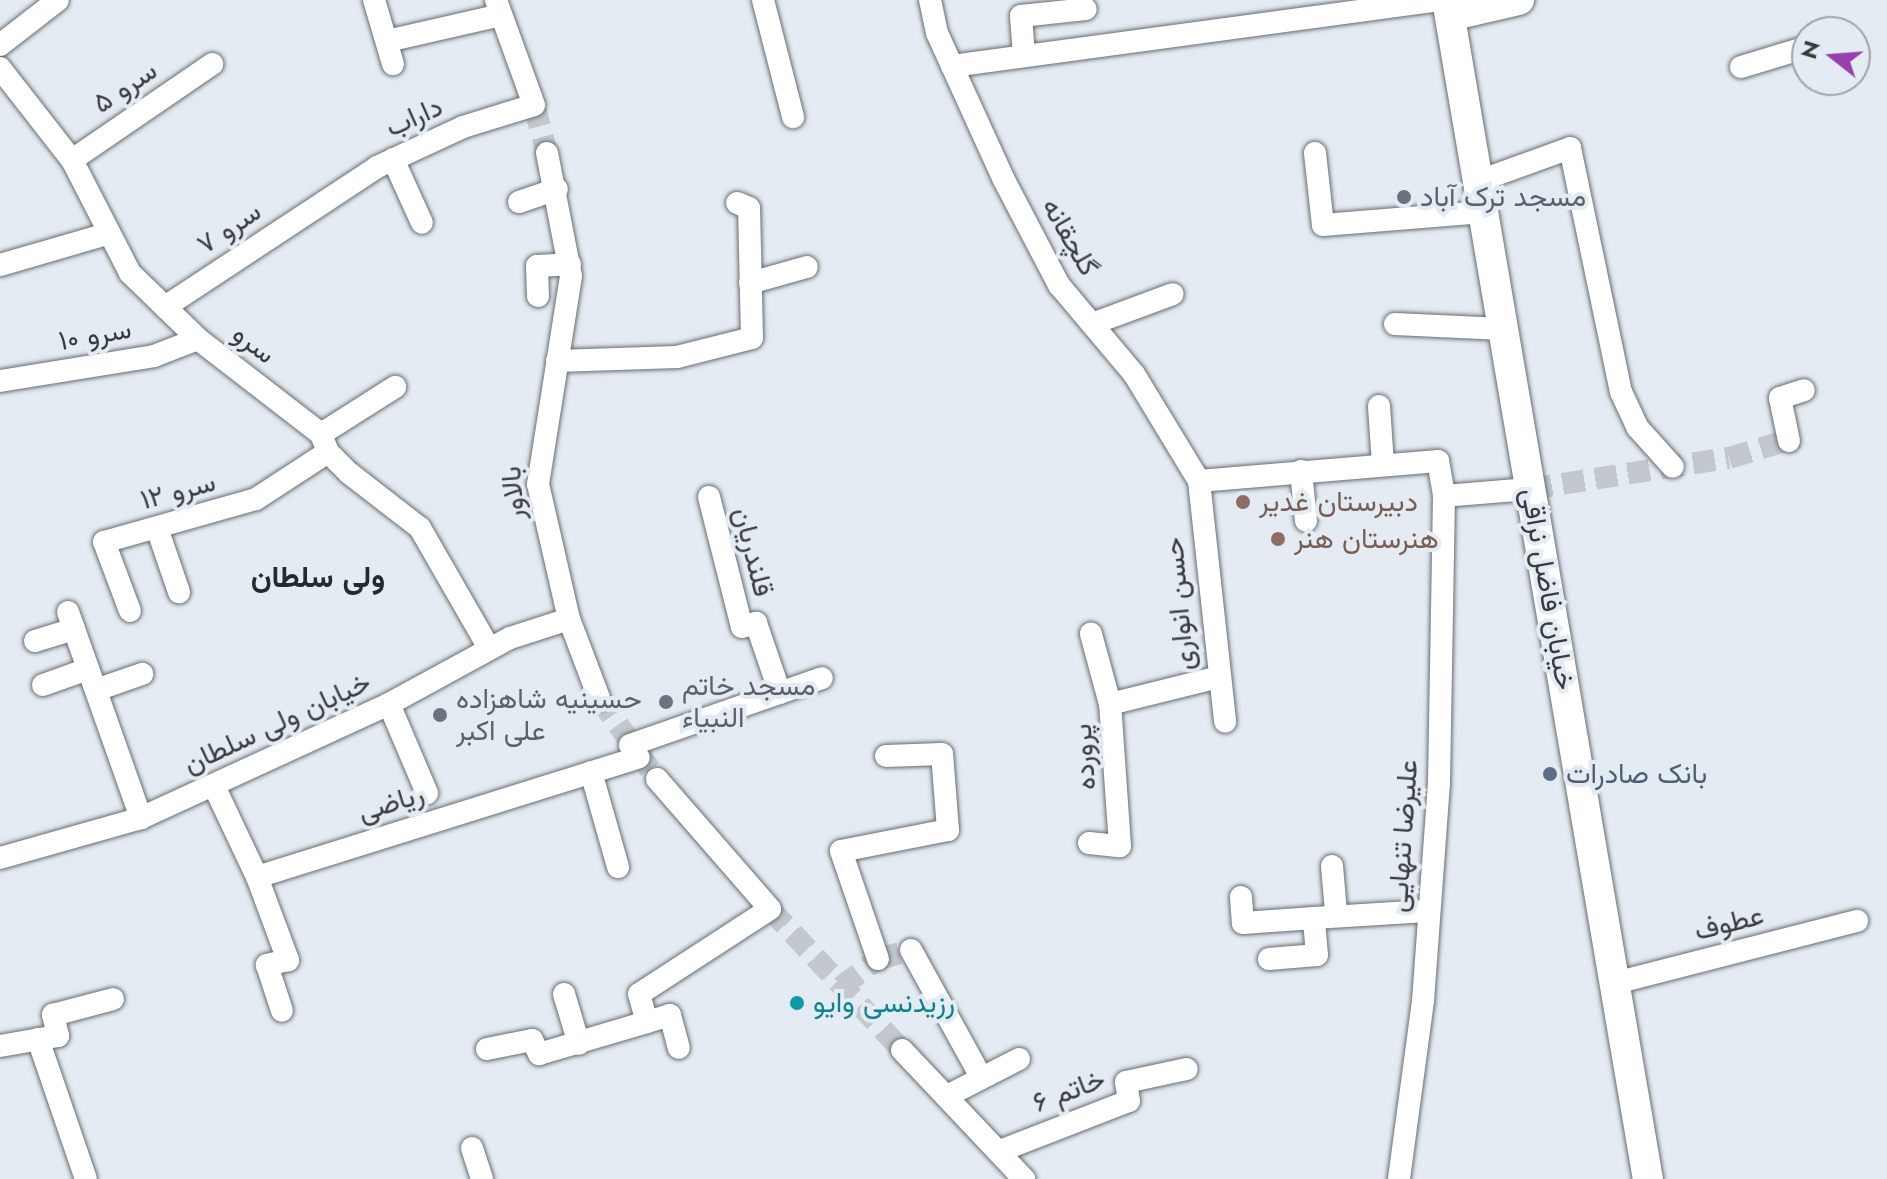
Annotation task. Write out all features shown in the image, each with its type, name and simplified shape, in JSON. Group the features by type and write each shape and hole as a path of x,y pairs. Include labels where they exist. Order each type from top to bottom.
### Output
{"main road":[{"path":"1445,5 1519,0"},
{"name":"خیابان فاضل نراقی","path":"1445,5 1479,181 1648,1179"}],"street":[{"path":"0,45 58,0"},
{"path":"374,0 393,64"},
{"path":"763,0 793,117"},
{"name":"گلچقانه","path":"930,0 952,66 1059,285 1134,374 1199,481"},
{"path":"952,66 1445,5"},
{"path":"387,41 498,7"},
{"name":"داراب","path":"326,198 393,159 534,105 498,7"},
{"path":"1024,56 1021,16 1042,7 1086,9"},
{"path":"1741,67 1791,52"},
{"name":"سرو ۵","path":"72,160 212,64"},
{"name":"سرو","path":"0,68 72,160 107,234 130,273 198,339 324,443 420,528 489,648"},
{"path":"1479,181 1570,148 1621,392 1638,428 1673,467"},
{"name":"بالاور","path":"547,153 557,189 570,264 538,484 569,619 599,698"},
{"path":"1315,153 1323,225 1483,212"},
{"path":"393,159 422,223"},
{"path":"519,202 557,189"},
{"name":"سرو ۷","path":"165,307 326,198"},
{"path":"557,361 677,357 752,338 749,208 737,203"},
{"path":"0,265 107,234"},
{"path":"538,296 537,266 570,264"},
{"path":"750,283 807,267"},
{"path":"1092,324 1173,294"},
{"path":"1395,324 1503,329"},
{"name":"سرو ۱۰","path":"0,381 154,356 198,339"},
{"name":"سرو ۱۲","path":"130,611 104,542 256,499 395,387"},
{"path":"1789,441 1780,398 1804,390"},
{"path":"1199,481 1383,465 1379,406"},
{"name":"علیرضا تنهایی","path":"1383,465 1438,461 1444,496 1439,783 1427,911 1423,1001 1399,1179"},
{"path":"1301,471 1306,521"},
{"name":"حسن انواری","path":"1199,481 1215,678 1225,722"},
{"path":"1444,496 1530,489"},
{"name":"قلندریان","path":"709,497 742,627 756,623 780,693"},
{"path":"157,528 179,592"},
{"name":"خیابان ولی سلطان","path":"0,858 141,818 389,704 489,648 569,619"},
{"path":"35,641 71,620 141,818"},
{"name":"پرورده","path":"1089,843 1120,846 1110,704 1091,634"},
{"path":"43,685 88,669"},
{"path":"96,690 142,674"},
{"name":"ریاضی","path":"257,877 591,772 634,751 822,678"},
{"path":"1110,704 1215,678"},
{"path":"389,704 427,793"},
{"path":"878,959 841,851 948,830 942,754 886,756"},
{"path":"591,772 618,867"},
{"path":"647,1022 639,994 770,909 657,779"},
{"path":"214,786 257,877 288,960 267,965 282,1011"},
{"path":"1332,866 1336,913"},
{"path":"1241,897 1243,923 1314,918 1336,913 1427,911"},
{"path":"1269,959 1317,955 1314,918"},
{"name":"عطوف","path":"1615,983 1857,921"},
{"path":"911,950 981,1077"},
{"path":"564,994 579,1044"},
{"path":"0,1046 58,1036 53,1015 113,999"},
{"path":"487,1049 532,1040 539,1054 670,1015 679,1048"},
{"path":"38,1039 86,1179"},
{"path":"902,1050 1024,1179"},
{"path":"947,1096 1019,1059"},
{"name":"خاتم ۶","path":"1000,1151 1129,1101 1126,1082 1187,1069"},
{"path":"472,1148 482,1179"}],"tunnel":[{"path":"534,105 547,153"},
{"path":"1530,489 1729,458 1798,437"},
{"path":"599,698 657,779"},
{"path":"770,909 902,1050"},
{"path":"841,987 878,959 911,950"}],"place":[{"name":"مسجد ترک آباد","path":"1404,197"},
{"name":"دبیرستان غدیر","path":"1243,502"},
{"name":"هنرستان هنر","path":"1278,539"},
{"name":"مسجد خاتم النبیاء","path":"666,702"},
{"name":"حسینیه شاهزاده علی اکبر","path":"440,715"},
{"name":"بانک صادرات","path":"1550,774"},
{"name":"رزیدنسی وایو","path":"797,1003"}],"district":[{"name":"ولی سلطان","path":"318,577"}]}
